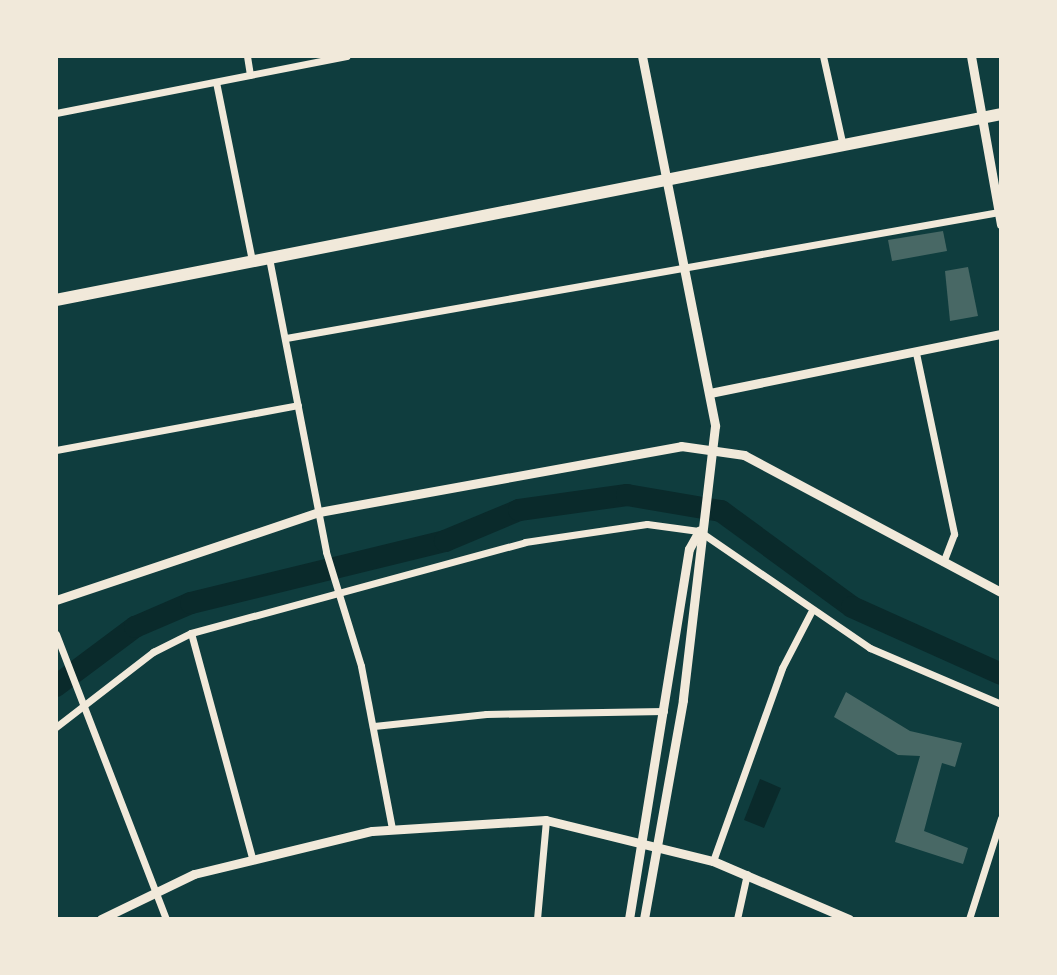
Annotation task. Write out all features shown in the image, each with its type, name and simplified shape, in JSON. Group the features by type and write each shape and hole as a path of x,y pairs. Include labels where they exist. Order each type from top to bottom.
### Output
{"highway":[{"path":"56,300 666,180 842,142 1001,114"}],"street":[{"path":"247,56 250,75"},
{"path":"56,113 346,56"},
{"path":"629,919 689,549 699,527 715,447 710,393 642,56"},
{"path":"823,56 842,142"},
{"path":"971,56 980,120 998,188 1001,224"},
{"path":"216,82 252,261"},
{"path":"286,338 999,212"},
{"path":"269,258 326,552 339,590 374,726 392,829"},
{"path":"710,393 1001,334"},
{"path":"916,353 954,534 943,562"},
{"path":"56,450 298,405"},
{"path":"56,600 319,512 681,446 715,447 744,455 1001,592"},
{"path":"56,727 191,633 339,590 545,538 647,524 699,527 811,612 893,659 1001,704"},
{"path":"644,919 704,553 699,527"},
{"path":"713,861 782,668 811,612"},
{"path":"191,633 252,858"},
{"path":"56,634 82,689 166,919"},
{"path":"374,726 501,714 664,711"},
{"path":"969,919 997,843 1001,818"},
{"path":"101,919 155,890 252,858 392,829 546,820 657,842 747,874 849,919"},
{"path":"537,919 546,820"},
{"path":"737,919 747,874"}],"water":[{"path":"760,779 781,788 764,828 744,820"}],"building":[{"path":"943,231 947,251 892,261 888,240"},
{"path":"968,267 978,316 950,321 945,271"},
{"path":"846,692 910,731 962,743 955,767 942,763 924,831 968,848 963,864 895,842 920,756 898,755 834,717"}],"waterway":[{"path":"56,686 135,627 191,603 445,541 519,510 627,495 721,511 852,607 1001,674"}]}
